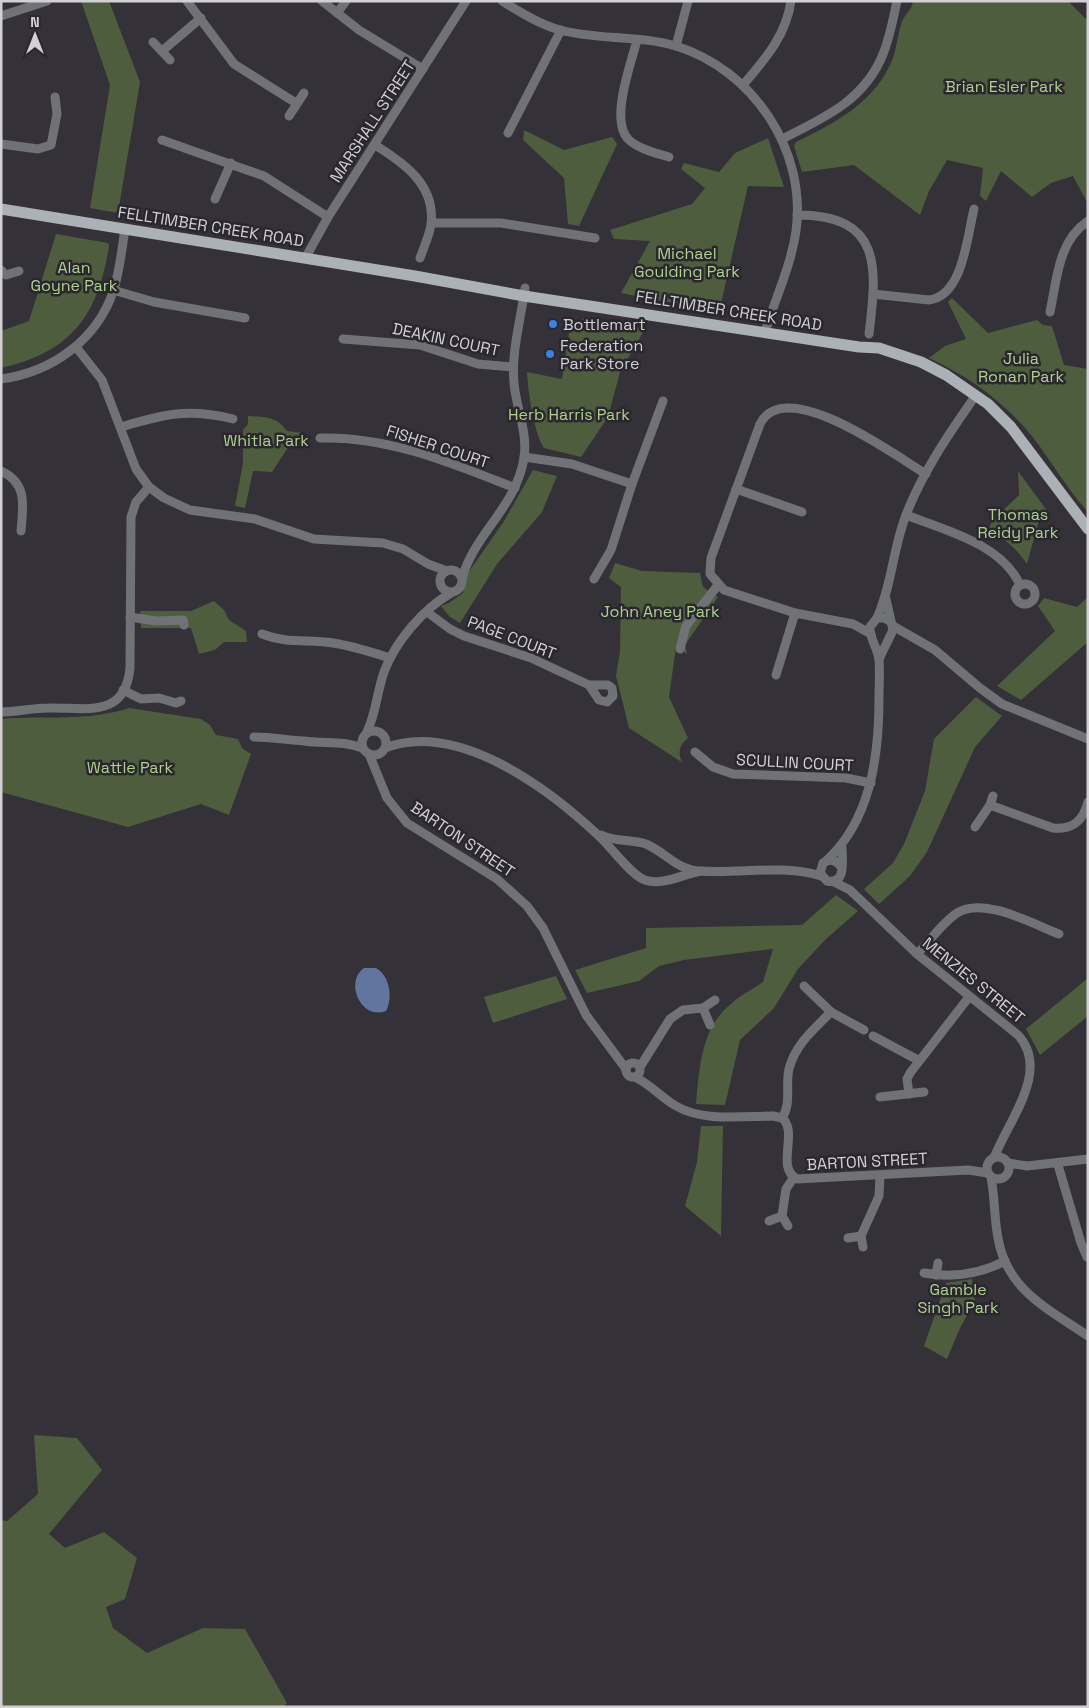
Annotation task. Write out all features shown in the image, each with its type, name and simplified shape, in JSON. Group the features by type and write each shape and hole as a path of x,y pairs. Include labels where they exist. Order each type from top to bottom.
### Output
{"main road":[{"name":"FELLTIMBER CREEK ROAD","path":"1,209 525,292 594,306 859,347 917,368 974,398 1000,415 1088,528"}],"street":[{"path":"1,16 47,1"},
{"path":"187,1 202,18 234,64 296,104"},
{"path":"322,1 376,40 422,69"},
{"path":"337,13 346,1"},
{"name":"MARSHALL STREET","path":"306,257 328,217 466,1"},
{"path":"502,1 535,20 560,30 676,46 708,60 743,85 766,113 782,139 794,180 797,215 791,255 765,332"},
{"path":"676,46 688,1"},
{"path":"743,85 779,39 787,22 791,1"},
{"path":"782,139 835,112 865,86 883,54 897,1"},
{"path":"162,51 202,18"},
{"path":"508,133 560,30"},
{"path":"637,40 620,110 620,125 630,141 669,157"},
{"path":"153,42 170,60"},
{"path":"289,116 304,93"},
{"path":"1,144 38,150 51,145 57,114 55,97"},
{"path":"162,140 264,176 328,217"},
{"path":"375,145 414,172 426,192 431,223 420,258"},
{"path":"216,199 231,163"},
{"path":"873,294 929,300 937,299 948,292 956,280 974,209"},
{"path":"797,215 828,217 852,228 869,251 874,266 869,334"},
{"path":"1050,312 1064,249 1073,233 1088,221"},
{"path":"431,223 501,223 595,238"},
{"path":"1,379 37,370 76,347 100,318 114,290 125,228"},
{"path":"3,276 19,271"},
{"path":"114,290 154,302 245,318"},
{"path":"366,751 365,734 375,710 382,678 390,658 408,632 435,603 460,588 469,557 504,509 514,488 524,457 523,430 515,392 513,367 525,292"},
{"name":"DEAKIN COURT","path":"344,339 413,344 478,364 513,367"},
{"path":"76,347 102,380 121,428 131,460 149,487 164,498 190,510 255,519 314,539 383,542 403,549 428,564 456,572 462,579"},
{"path":"821,876 820,869 825,862 842,847 862,808 870,783 879,729 879,659 870,627 886,598 906,515 926,474 974,398"},
{"path":"594,579 610,550 663,401"},
{"path":"909,637 889,638 881,641 853,624 795,613 724,590 710,574 710,563 763,417 773,409 780,407 813,413 838,421 926,474"},
{"path":"121,428 162,416 187,412 206,413 233,419"},
{"name":"FISHER COURT","path":"320,438 358,439 393,445 514,488"},
{"path":"524,457 572,464 632,484"},
{"path":"1,472 16,480 22,488 24,500 22,530"},
{"path":"1,712 51,708 91,710 112,702 123,690 129,678 132,510 149,487"},
{"path":"736,489 802,512"},
{"path":"906,515 988,549 1007,564 1020,585"},
{"path":"435,603 441,576 469,557"},
{"path":"428,564 444,590 451,593"},
{"path":"680,649 686,626 718,585"},
{"path":"879,659 889,638 891,623 886,598"},
{"name":"PAGE COURT","path":"428,612 450,629 464,636 531,658 589,685"},
{"path":"776,674 795,613"},
{"path":"130,617 156,620 183,620 184,625"},
{"path":"853,624 884,618 909,637 927,645 944,657 1002,704 1088,739"},
{"path":"262,634 279,641 331,643 355,647 390,658"},
{"path":"123,690 141,699 159,698 176,703 181,701"},
{"path":"375,710 383,735 382,750 376,770"},
{"path":"343,743 374,731 403,743"},
{"path":"254,738 271,736 305,742 343,743 366,751 382,750 403,743 446,744 476,752 500,763 540,787 594,832 642,879 663,881 701,871"},
{"name":"BARTON STREET","path":"366,751 387,798 407,823 497,879 527,906 543,928 586,1015 618,1056 635,1068"},
{"name":"SCULLIN COURT","path":"695,752 713,768 725,773 846,778 870,783"},
{"path":"975,827 991,801 1021,816 1053,828 1070,828 1081,820 1088,802"},
{"path":"594,832 614,840 642,843 680,866 701,871 803,871 834,882 842,871 842,847"},
{"path":"803,871 825,862 837,862 842,871"},
{"name":"MENZIES STREET","path":"842,871 850,890"},
{"name":"MENZIES STREET","path":"834,882 850,890 917,954 1018,1035 1029,1052 1030,1077 991,1160 989,1175 995,1198"},
{"path":"917,954 955,915 972,908 988,907 1059,934"},
{"path":"804,986 831,1012 864,1030"},
{"path":"909,1094 907,1079 918,1060 969,997"},
{"path":"716,1000 703,1008 690,1009 676,1014 670,1019 654,1046 635,1068 648,1083 674,1105 693,1113 782,1118 788,1109 788,1075 796,1051 805,1038 831,1012"},
{"path":"703,1008 710,1025"},
{"path":"873,1036 918,1060"},
{"path":"880,1097 924,1092"},
{"name":"BARTON STREET","path":"782,1118 788,1125 789,1169 794,1177 803,1180 968,1170 989,1175 1005,1176"},
{"path":"1002,1140 1006,1161 1005,1176 995,1198 997,1234 1005,1261 1012,1275 1038,1304 1088,1336"},
{"path":"991,1160 1027,1166 1058,1165 1088,1159"},
{"name":"BARTON STREET","path":"968,1170 991,1160"},
{"path":"1058,1165 1081,1244 1087,1257"},
{"path":"1005,1176 1027,1166"},
{"path":"863,1247 861,1236 879,1196 880,1176"},
{"path":"788,1226 782,1216 786,1190 794,1177"},
{"path":"769,1221 782,1216"},
{"path":"848,1238 861,1236"},
{"path":"924,1273 936,1275 975,1273 1005,1261"},
{"path":"936,1275 938,1263"}],"green space":[{"path":"81,1 109,1 140,82 118,213 90,208 110,85"},
{"name":"Brian Esler Park","path":"913,1 1068,1 1088,21 1088,204 1073,176 1051,183 1032,197 1001,171 986,201 980,196 983,168 947,160 929,191 920,215 854,165 802,172 794,146 796,142 839,119 865,99 876,87 886,73 893,58 902,21"},
{"path":"524,130 564,150 612,137 617,144 579,226 568,224 564,178 523,140"},
{"name":"Michael Goulding Park","path":"768,138 784,187 748,186 719,312 621,293 650,241 614,239 610,230 692,204 705,188 681,169 684,163 719,172 735,153"},
{"name":"Alan Goyne Park","path":"56,234 108,243 104,270 97,292 89,311 78,327 63,341 46,352 26,361 1,368 1,331 29,321"},
{"name":"Julia Ronan Park","path":"952,298 988,333 1037,320 1043,325 1052,326 1064,365 1088,369 1088,512 1035,440 1000,403 959,374 929,358 945,346 966,339 948,302"},
{"name":"Herb Harris Park","path":"587,317 645,329 620,372 608,417 581,457 544,448 534,423 527,372 562,379 570,326"},
{"name":"Whitla Park","path":"248,416 270,418 279,422 287,431 303,433 307,446 289,446 272,472 253,471 245,508 235,506 243,463 243,430 248,424"},
{"path":"533,470 557,476 542,512 497,564 460,623 450,617 441,606 463,593 466,576 504,521"},
{"name":"Thomas Reidy Park","path":"1018,471 1048,512 1039,520 1027,564 1010,544 1000,538 987,534 992,521 1019,495"},
{"name":"John Aney Park","path":"615,563 642,571 700,573 703,587 718,597 685,645 687,654 676,647 669,697 688,738 680,750 683,763 629,728 616,676 620,651 621,587 609,578"},
{"path":"1088,597 1088,642 1021,700 997,686 1055,631 1038,606 1044,598 1077,607"},
{"path":"214,601 224,610 229,620 246,631 247,642 224,642 215,650 199,654 191,628 141,628 140,611 191,611"},
{"path":"976,697 1002,716 975,747 927,852 910,876 879,904 864,889 893,863 904,844 925,791 934,739"},
{"name":"Wattle Park","path":"129,708 201,719 210,725 216,735 238,739 242,748 251,754 229,815 201,804 128,827 1,792 1,719 81,717"},
{"path":"836,895 858,911 825,940 798,969 774,1008 740,1040 725,1105 696,1104 703,1050 713,1025 721,1014 738,998 763,982 773,949 684,960 659,966 639,981 587,993 575,970 646,948 646,928 802,925"},
{"path":"556,976 567,999 493,1023 484,997"},
{"path":"1088,978 1088,1016 1040,1055 1026,1029"},
{"path":"701,1126 723,1126 721,1236 685,1206 697,1162"},
{"name":"Gamble Singh Park","path":"972,1279 975,1301 960,1328 947,1359 924,1346 946,1283"},
{"path":"34,1435 77,1438 102,1470 49,1534 65,1548 104,1532 137,1558 125,1599 106,1607 113,1628 147,1653 203,1628 245,1629 287,1703 283,1707 1,1707 1,1520 7,1521 38,1494"}],"water":[{"path":"364,968 376,968 384,976 390,994 386,1011 377,1013 369,1010 358,998 355,982 358,974"}],"place":[{"name":"Bottlemart","path":"553,324"},
{"name":"Federation Park Store","path":"550,354"}]}
